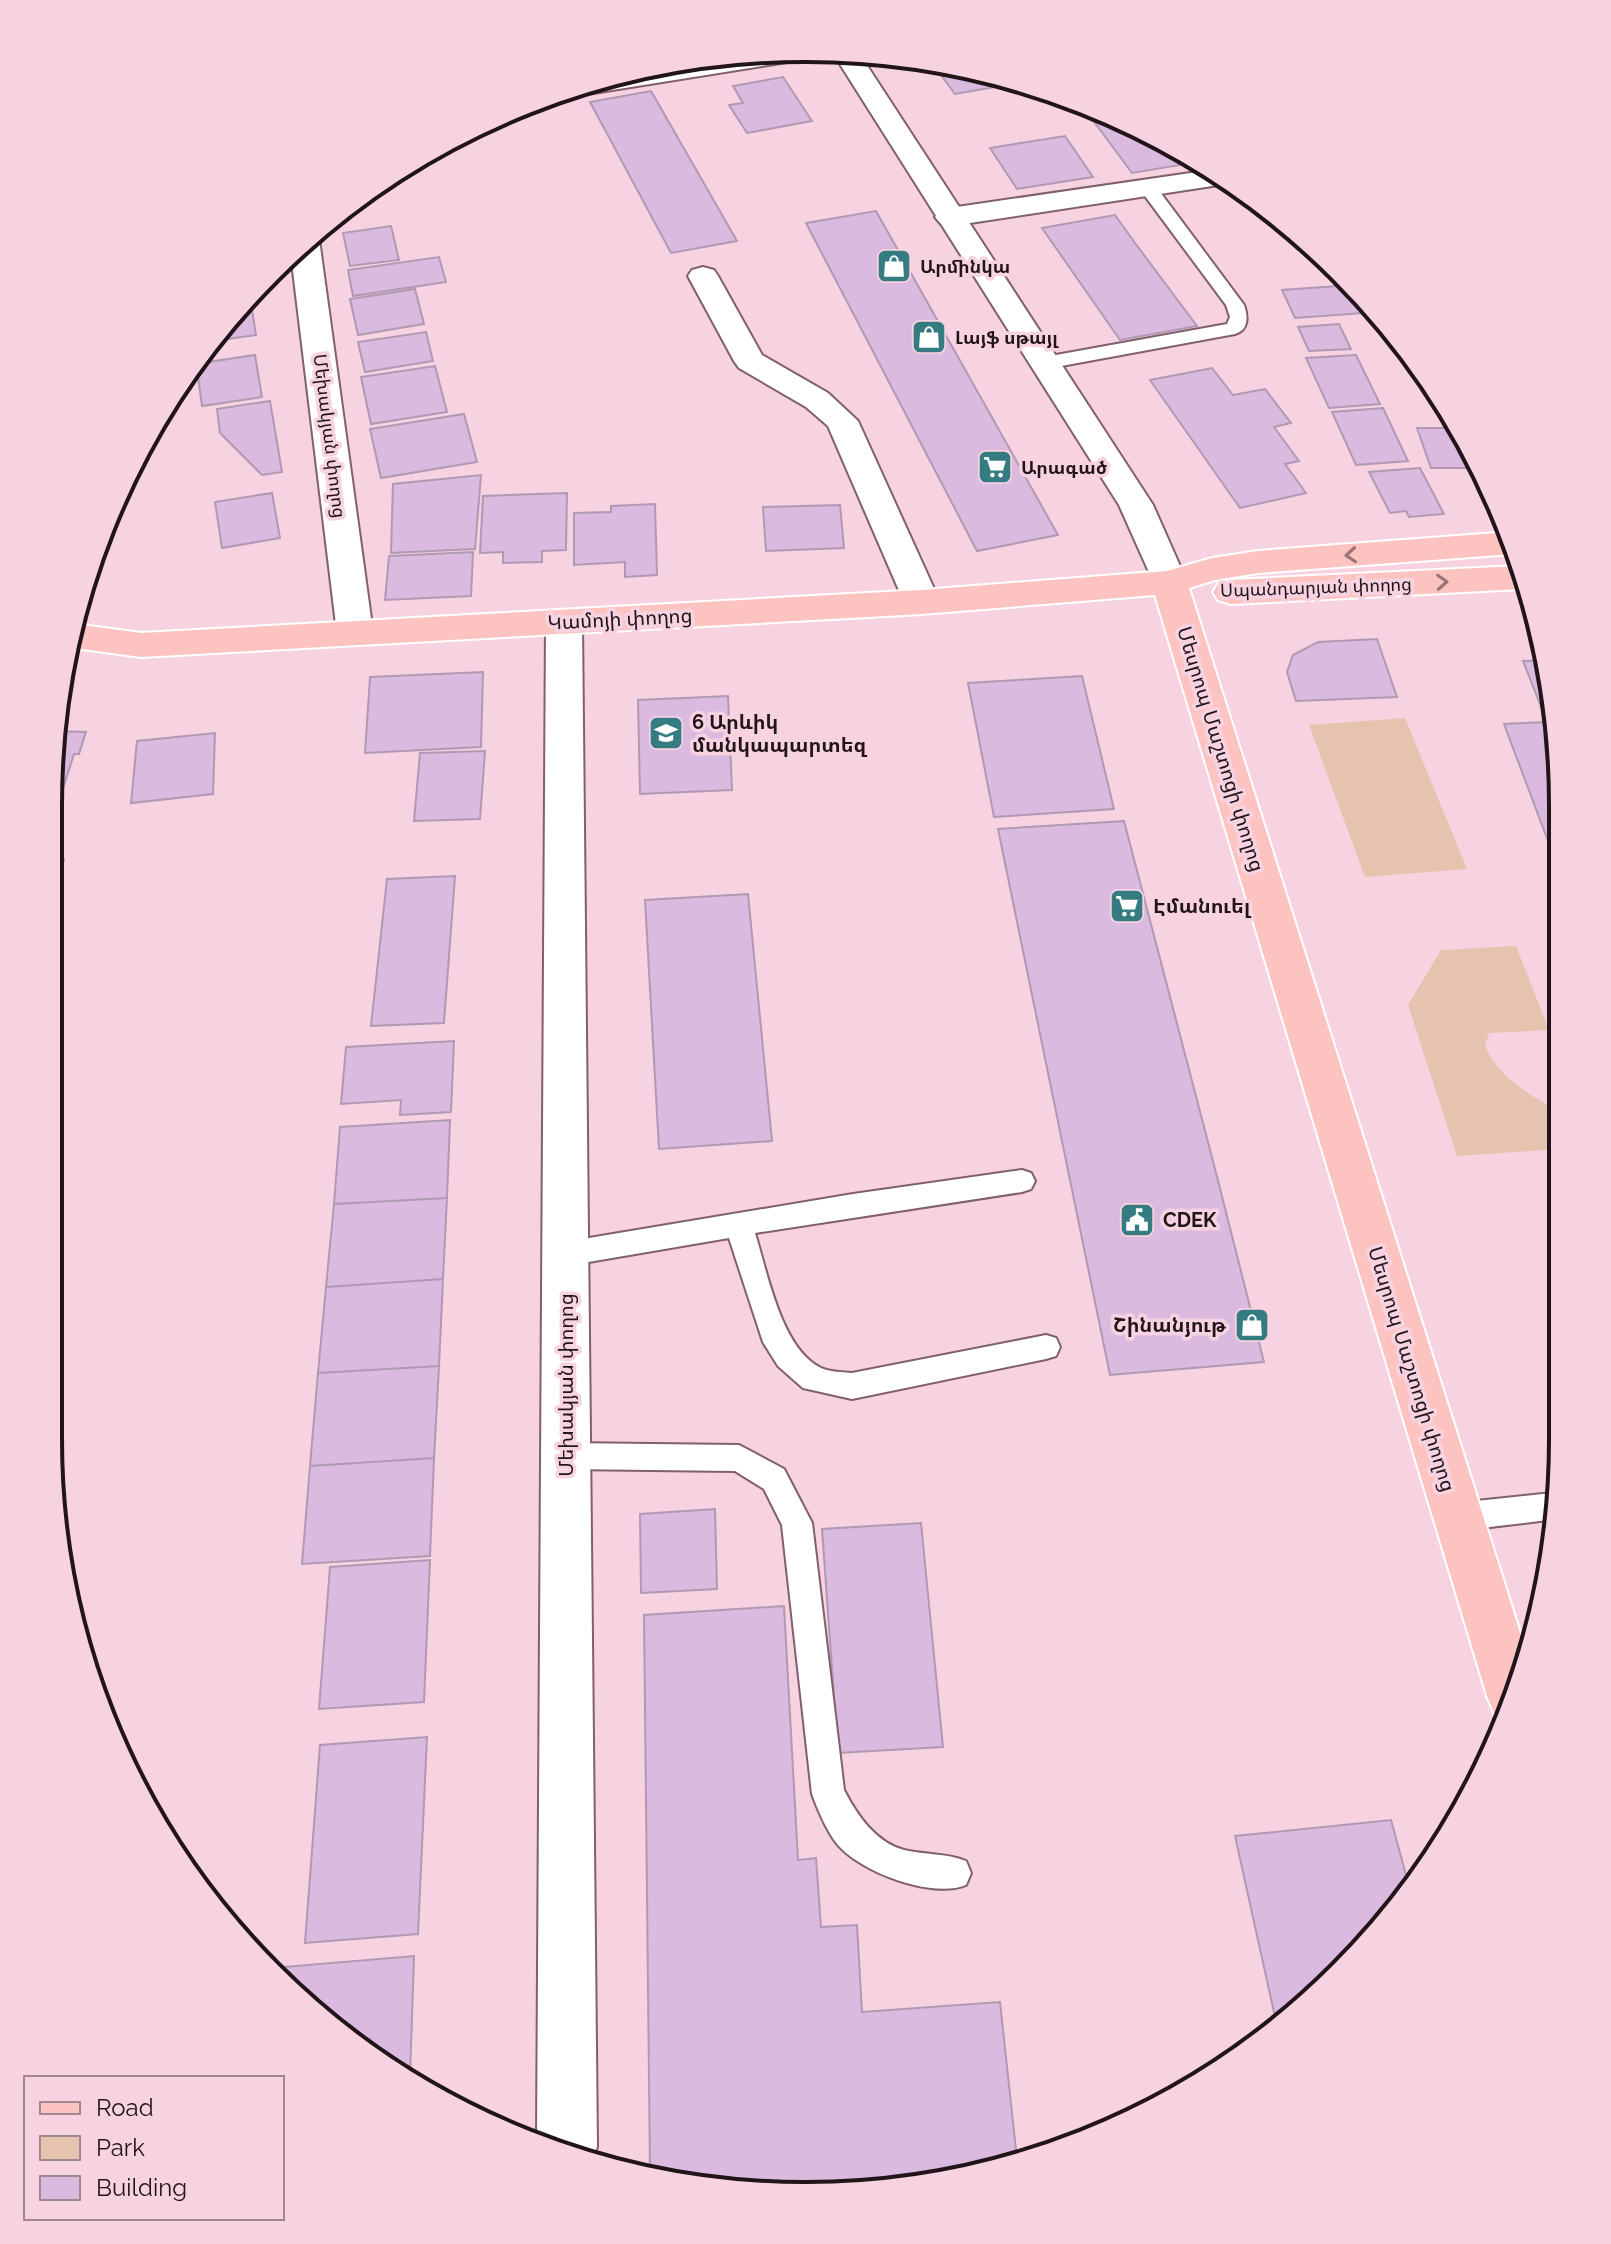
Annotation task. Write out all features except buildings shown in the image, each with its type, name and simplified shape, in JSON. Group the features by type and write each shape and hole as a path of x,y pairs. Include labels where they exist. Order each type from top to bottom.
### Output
{"main road":[{"name":"Սպանդարյան փողոց","path":"1169,582 1212,569 1258,562 1501,544"},
{"name":"Սպանդարյան փողոց","path":"1169,582 1218,591 1271,592 1513,578"},
{"name":"Կամոյի փողոց","path":"81,637 141,645 922,602 1169,582"},
{"name":"Մեսրոպ Մաշտոցի փողոց","path":"1169,582 1509,1680"}],"street":[{"name":"Մեսրոպ Մաշտոցի փողոց","path":"853,64 1136,505 1169,582"},
{"path":"950,217 1206,179"},
{"name":"Մեխակյան փողոց","path":"306,255 355,633"},
{"path":"703,276 750,361 817,400 842,421 922,602"},
{"name":"Մեխակյան փողոց","path":"564,622 567,2143"}],"lane":[{"path":"1045,363 1235,328 1239,317 1235,305 1148,188"},
{"path":"565,1254 1022,1181"},
{"path":"739,1225 773,1333 788,1357 813,1379 852,1386 1046,1347"},
{"path":"566,1456 739,1458 774,1479 797,1523 828,1794 850,1834 896,1865 954,1873"},
{"path":"1457,1517 1545,1507"}],"green space":[{"path":"1405,718 1467,869 1365,877 1309,725"},
{"path":"1516,946 1549,1030 1489,1033 1485,1046 1507,1076 1549,1105 1549,1150 1457,1156 1408,1005 1441,950"}],"place":[{"name":"Արմինկա","path":"894,266"},
{"name":"Լայֆ սթայլ","path":"929,337"},
{"name":"Արագած","path":"995,467"},
{"name":"6 Արևիկ մանկապարտեզ","path":"666,733"},
{"name":"Էմանուել","path":"1127,906"},
{"name":"CDEK","path":"1137,1220"},
{"name":"Շինանյութ","path":"1252,1325"}]}
